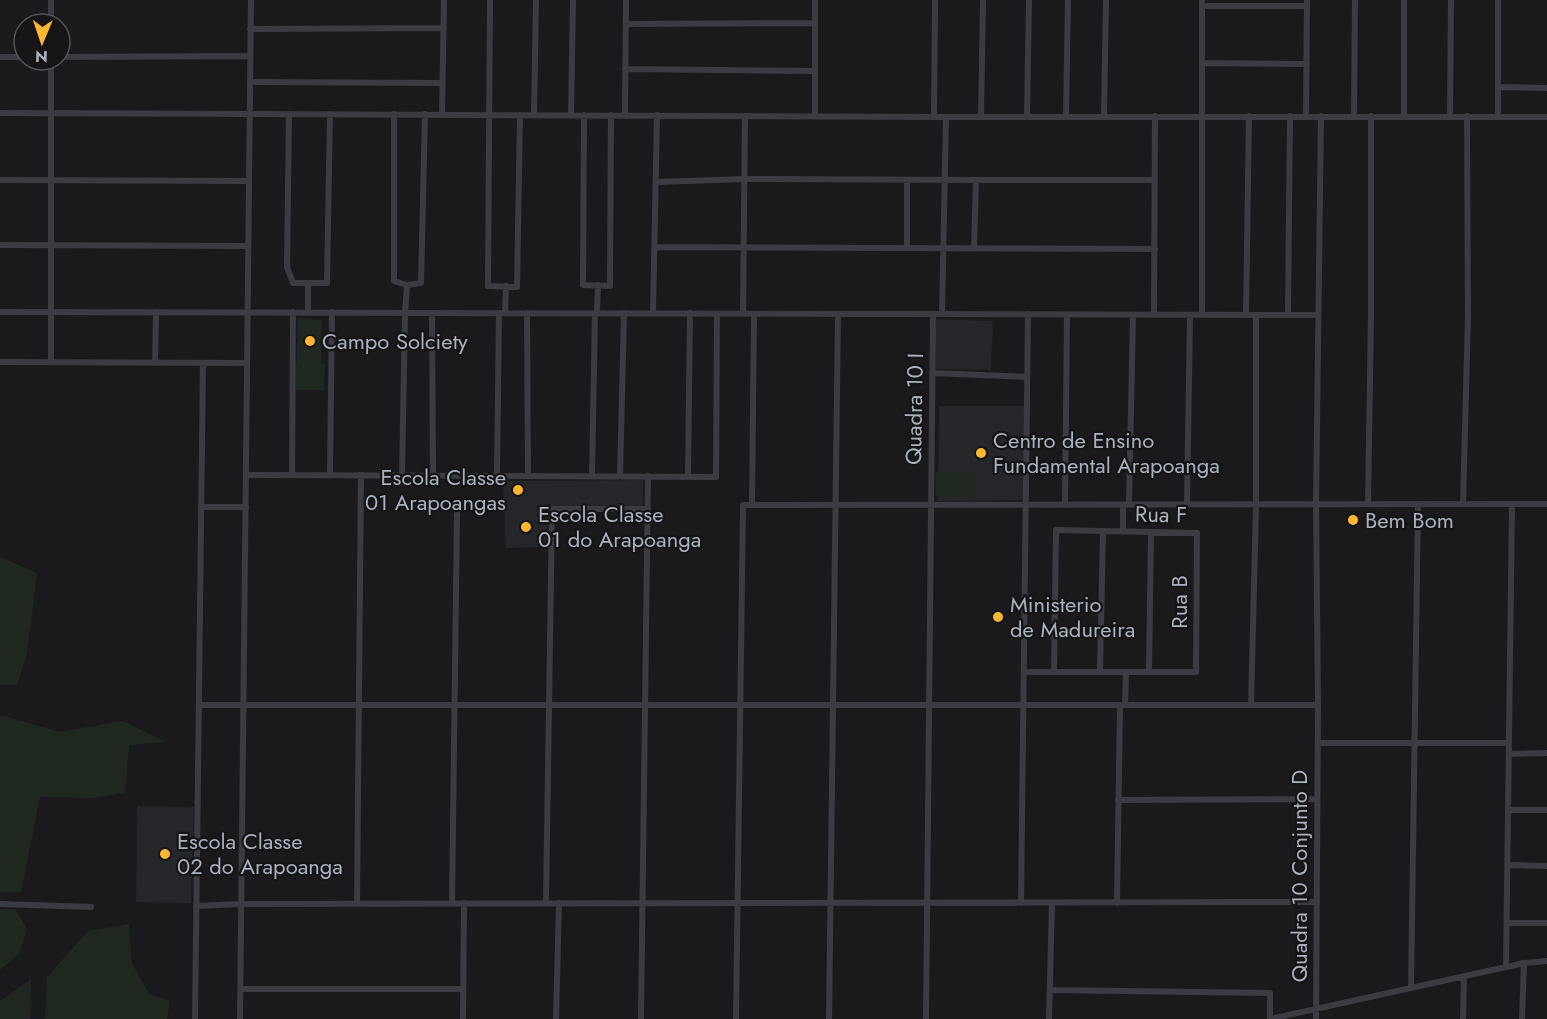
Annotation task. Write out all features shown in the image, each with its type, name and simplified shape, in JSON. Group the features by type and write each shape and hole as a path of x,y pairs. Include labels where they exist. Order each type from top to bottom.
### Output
{"street":[{"path":"240,1019 251,0"},
{"path":"441,115 444,0"},
{"path":"490,0 488,286 517,287 520,115"},
{"path":"534,115 536,0"},
{"path":"571,115 573,0"},
{"path":"625,115 626,0"},
{"path":"814,116 815,0"},
{"path":"934,117 935,0"},
{"path":"981,117 983,0"},
{"path":"1027,117 1029,0"},
{"path":"1066,117 1068,0"},
{"path":"1104,117 1106,0"},
{"path":"1354,116 1355,0"},
{"path":"1404,0 1404,116"},
{"path":"1450,116 1451,0"},
{"path":"1498,0 1498,116"},
{"path":"1202,314 1202,3 1307,3 1306,117"},
{"path":"626,24 815,23"},
{"path":"250,29 443,28"},
{"path":"72,57 250,57"},
{"path":"1202,63 1307,64"},
{"path":"625,69 815,70"},
{"path":"51,72 51,363"},
{"path":"250,81 442,83"},
{"path":"1498,87 1547,88"},
{"path":"0,112 934,117 1547,117"},
{"path":"289,114 287,267 293,283 327,283 330,114"},
{"path":"394,114 393,281 407,285 422,283 425,114"},
{"path":"584,115 583,285 610,286 611,115"},
{"path":"653,313 657,116"},
{"path":"743,314 745,116"},
{"path":"1154,315 1155,116"},
{"path":"1246,315 1249,116"},
{"path":"1288,314 1290,116"},
{"name":"Quadra 10 Conjunto D","path":"1316,1019 1318,705 1316,504 1321,116"},
{"path":"1368,504 1371,116"},
{"path":"1463,504 1468,317 1467,116"},
{"path":"942,314 946,117"},
{"path":"656,182 744,178 1155,180"},
{"path":"0,180 249,181"},
{"path":"906,180 907,247"},
{"path":"974,247 976,180"},
{"path":"0,245 248,246"},
{"path":"655,246 1155,249"},
{"path":"308,283 308,312"},
{"path":"402,475 407,285"},
{"path":"592,476 598,285"},
{"path":"497,476 502,313 506,286"},
{"path":"0,312 1318,315"},
{"path":"154,363 156,312"},
{"path":"292,475 293,312"},
{"path":"330,475 332,312"},
{"path":"432,313 433,476"},
{"path":"527,313 528,476"},
{"path":"620,476 624,313"},
{"path":"688,477 690,313"},
{"path":"246,475 716,477 717,314"},
{"path":"752,505 754,314"},
{"path":"829,1019 838,314"},
{"name":"Quadra 10 I","path":"926,1019 933,314"},
{"path":"1021,903 1028,314"},
{"path":"1065,505 1067,315"},
{"name":"Rua F","path":"1123,532 1133,315"},
{"path":"1187,505 1190,315"},
{"path":"1251,705 1256,505 1256,315"},
{"path":"0,362 247,363"},
{"path":"195,1019 203,363"},
{"path":"933,373 1027,377"},
{"path":"357,904 361,475"},
{"path":"641,1019 648,476"},
{"path":"1411,988 1418,504"},
{"path":"1506,967 1512,504"},
{"path":"736,1019 744,505 1547,504"},
{"path":"201,507 246,507"},
{"path":"546,903 552,509 648,510"},
{"path":"452,903 457,513"},
{"name":"Rua F","path":"1054,672 1056,530 1197,533"},
{"path":"1100,672 1103,531"},
{"path":"1024,672 1149,672 1151,532"},
{"name":"Rua B","path":"1149,672 1197,672 1197,533"},
{"path":"1117,903 1122,705 1126,672"},
{"path":"199,705 1318,705"},
{"path":"1318,744 1509,743"},
{"path":"1509,754 1547,753"},
{"path":"1119,800 1317,799"},
{"path":"1508,810 1547,810"},
{"path":"1508,865 1547,866"},
{"path":"196,906 452,903 1317,902"},
{"path":"463,1019 464,903"},
{"path":"556,1019 559,903"},
{"path":"1049,1019 1052,903"},
{"path":"0,904 91,907"},
{"path":"1507,923 1547,923"},
{"path":"1050,990 1270,993 1270,1019 1524,963 1547,960"},
{"path":"1522,1019 1524,963"},
{"path":"1463,1019 1464,976"},
{"path":"241,989 463,989"}],"shaded area":[{"path":"298,319 322,320 321,364 325,364 324,390 295,390"},
{"path":"935,319 993,321 991,370 935,369"},
{"name":"Centro de Ensino Fundamental Arapoanga","path":"939,406 1024,406 1023,500 938,501"},
{"path":"935,472 976,472 975,497 936,496"},
{"name":"Escola Classe 01 do Arapoanga","path":"643,480 643,508 548,508 547,547 506,548 503,481"},
{"path":"0,557 37,573 27,653 17,685 0,685"},
{"path":"0,717 8,717 60,732 123,721 166,742 129,745 125,793 94,798 40,797 21,892 0,892"},
{"name":"Escola Classe 02 do Arapoanga","path":"137,806 194,807 191,903 136,902"},
{"path":"0,909 15,909 27,929 20,953 0,970"},
{"path":"129,924 132,963 149,994 170,1001 167,1019 45,1019 47,977 88,931"},
{"path":"31,979 30,1019 0,1019 0,1001"}],"place":[{"name":"Campo Solciety","path":"310,341"},
{"name":"Centro de Ensino Fundamental Arapoanga","path":"981,453"},
{"name":"Escola Classe 01 Arapoangas","path":"518,490"},
{"name":"Bem Bom","path":"1353,520"},
{"name":"Escola Classe 01 do Arapoanga","path":"526,527"},
{"name":"Ministerio de Madureira","path":"998,617"},
{"name":"Escola Classe 02 do Arapoanga","path":"165,854"}]}
